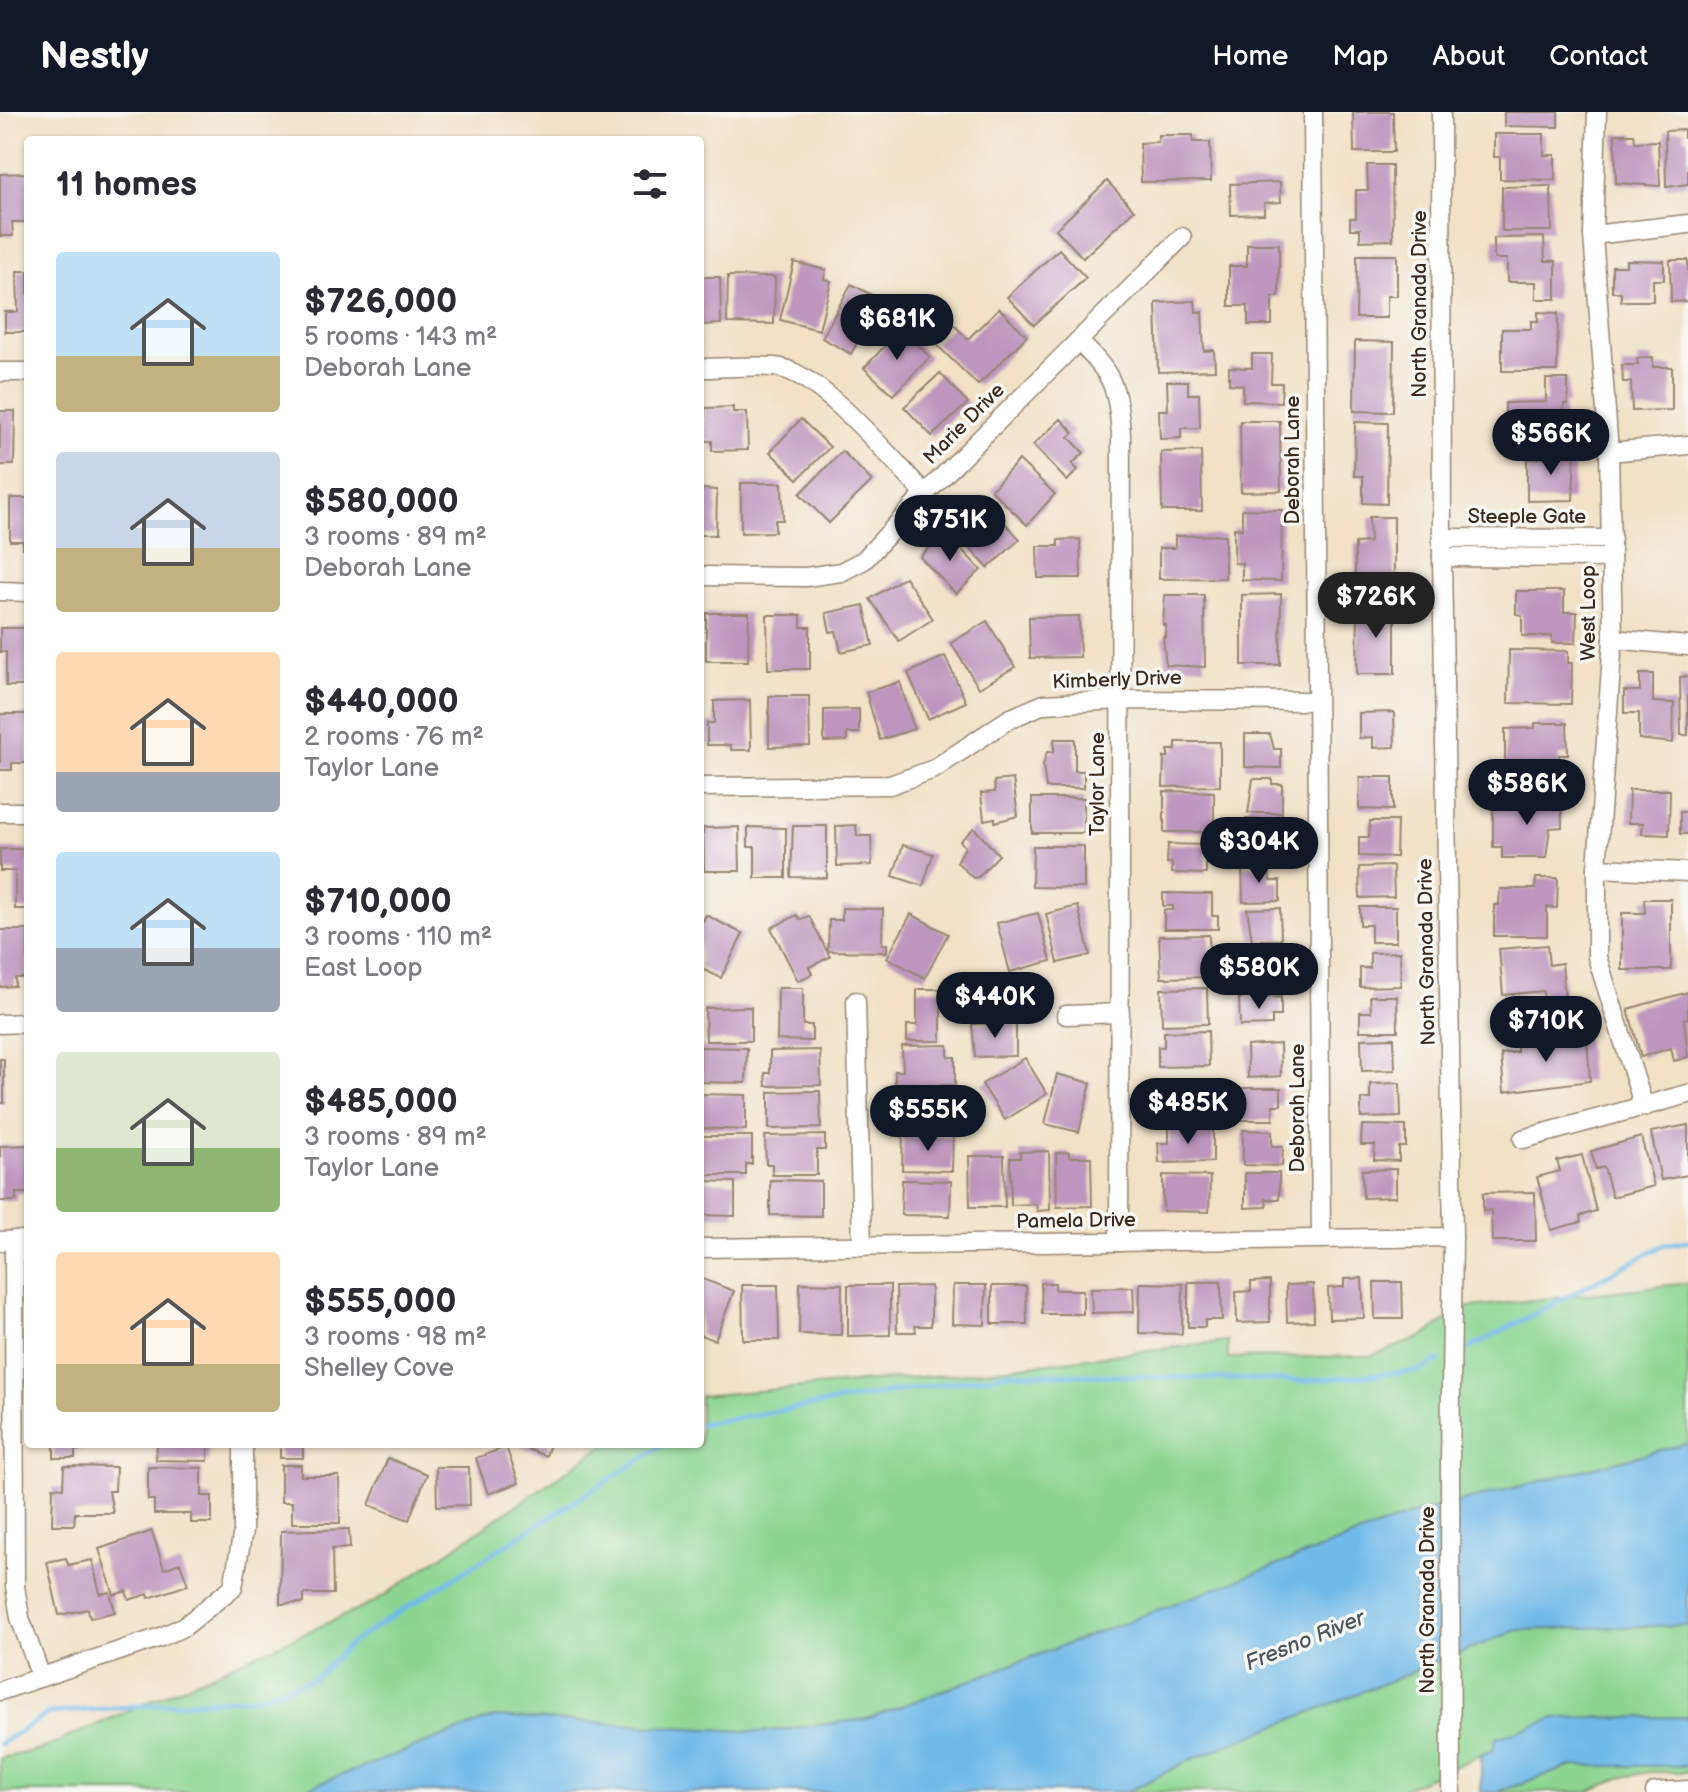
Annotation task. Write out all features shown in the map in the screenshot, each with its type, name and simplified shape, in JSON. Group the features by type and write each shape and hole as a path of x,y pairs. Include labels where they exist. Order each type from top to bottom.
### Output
{"street":[{"name":"Deborah Lane","path":"1313,112 1321,1239"},
{"name":"North Granada Drive","path":"1441,112 1442,548 1453,1237 1451,1792"},
{"name":"West Loop","path":"1597,112 1593,235 1609,452 1613,639 1597,868 1597,957 1644,1107"},
{"path":"1593,235 1688,224"},
{"name":"Marie Drive","path":"704,576 806,577 841,572 864,560 925,494 1182,237"},
{"name":"Taylor Lane","path":"1078,341 1106,367 1118,393 1119,1242"},
{"path":"704,368 776,367 800,374 827,395 925,494"},
{"path":"0,372 24,372"},
{"path":"1609,452 1688,445"},
{"name":"Steeple Gate","path":"1442,548 1612,549"},
{"path":"0,591 24,592"},
{"path":"1613,639 1688,646"},
{"name":"Kimberly Drive","path":"704,787 890,785 934,769 1009,719 1044,704 1120,700 1317,701"},
{"path":"0,812 24,812"},
{"path":"1597,868 1688,872"},
{"path":"856,1001 862,1246"},
{"path":"1066,1015 1120,1013"},
{"path":"0,1024 24,1023"},
{"path":"1523,1139 1688,1094"},
{"name":"Pamela Drive","path":"704,1248 1453,1237"},
{"path":"14,1240 15,1586 20,1618 41,1677"},
{"path":"0,1691 185,1626 233,1587 243,1531 243,1448"},
{"path":"1655,1792 1688,1790"}],"green space":[{"path":"1688,1283 1688,1717 1555,1718 1493,1750 1395,1792 0,1792 0,1758 39,1750 373,1603 600,1448 704,1448 704,1396 966,1373 1228,1341 1228,1358 1371,1356 1425,1336 1462,1308"},
{"path":"1572,1766 1688,1766 1688,1772 1650,1772 1619,1778 1588,1792 1497,1792"}],"water":[{"name":"Fresno River","path":"1688,1443 1688,1625 1518,1630 1192,1759 1127,1792 297,1792 495,1717 762,1732 867,1719 1416,1513"},
{"path":"1688,1717 1688,1766 1572,1766 1497,1792 1481,1792 1481,1755 1493,1750 1496,1738 1555,1718"}],"building":[{"path":"1353,112 1393,112 1394,152 1354,152"},
{"path":"1504,112 1558,112 1558,127 1504,126"},
{"path":"1684,130 1684,138 1688,138 1688,184 1666,187 1665,131"},
{"path":"1494,134 1544,134 1544,155 1555,155 1555,180 1500,179 1500,157 1494,157"},
{"path":"1615,134 1634,134 1635,142 1658,141 1660,186 1616,183"},
{"path":"1158,135 1193,135 1193,142 1210,142 1211,181 1141,182 1140,143 1158,142"},
{"path":"1367,165 1392,165 1393,240 1360,241 1360,229 1350,229 1350,218 1356,218 1356,190 1368,190"},
{"path":"24,173 24,222 12,222 13,236 0,236 0,174"},
{"path":"1107,181 1134,210 1083,258 1056,229"},
{"path":"1280,182 1281,202 1264,203 1264,214 1231,215 1230,184"},
{"path":"1551,186 1552,231 1502,231 1502,187"},
{"path":"1544,237 1545,261 1556,261 1556,299 1536,299 1536,282 1507,282 1507,259 1494,259 1494,238"},
{"path":"1247,244 1279,244 1279,297 1272,297 1272,325 1248,325 1248,306 1229,306 1229,266 1247,266"},
{"path":"1059,249 1086,278 1034,325 1007,297"},
{"path":"1357,255 1397,255 1397,296 1387,296 1387,318 1356,318"},
{"path":"1626,260 1664,261 1664,280 1653,280 1653,301 1621,301 1621,292 1612,292 1612,266 1626,266"},
{"path":"1670,260 1688,260 1688,301 1671,302"},
{"path":"794,262 826,270 824,279 831,281 819,330 780,320"},
{"path":"17,271 24,271 24,332 5,332 5,312 18,312"},
{"path":"728,276 775,277 774,324 727,323"},
{"path":"704,277 720,277 721,324 704,325"},
{"path":"851,284 881,300 851,354 822,338"},
{"path":"1195,301 1196,312 1202,312 1204,351 1214,350 1215,370 1158,372 1156,303"},
{"path":"999,308 1027,336 978,385 935,343 954,325 968,339"},
{"path":"1538,312 1558,313 1557,371 1502,371 1502,329 1531,329 1531,321 1538,321"},
{"path":"901,329 930,357 893,395 864,368"},
{"path":"1355,341 1394,342 1393,412 1354,411"},
{"path":"1252,354 1272,354 1271,383 1282,383 1281,402 1243,401 1243,385 1229,384 1229,367 1252,368"},
{"path":"1653,357 1653,367 1672,367 1672,410 1632,411 1631,382 1623,382 1622,365 1638,365 1637,358"},
{"path":"940,373 968,403 932,436 904,407"},
{"path":"1546,379 1568,379 1568,404 1564,404 1564,420 1558,420 1558,434 1552,434 1552,445 1505,446 1505,403 1546,402"},
{"path":"1167,381 1188,381 1188,394 1199,394 1200,428 1181,428 1181,438 1160,439 1159,410 1168,410"},
{"path":"733,407 733,412 747,412 748,450 712,451 712,441 705,441 705,408"},
{"path":"0,411 15,411 14,465 0,465"},
{"path":"801,419 830,447 798,479 770,452"},
{"path":"1061,419 1074,433 1069,437 1084,453 1072,464 1078,470 1067,481 1033,445"},
{"path":"1240,421 1280,421 1281,491 1241,492"},
{"path":"1355,422 1388,423 1387,504 1363,503 1363,476 1354,476"},
{"path":"1575,450 1573,500 1527,501 1527,459 1545,458 1545,451"},
{"path":"842,451 872,481 829,523 800,494"},
{"path":"1201,451 1202,511 1162,511 1161,452"},
{"path":"1019,460 1055,494 1027,525 991,490"},
{"path":"741,483 782,483 783,520 775,520 775,532 741,533"},
{"path":"704,489 717,490 716,535 704,535"},
{"path":"10,498 24,498 24,548 23,541 10,541"},
{"path":"974,507 982,516 991,508 1020,539 988,568 951,528"},
{"path":"1242,509 1282,510 1281,581 1242,580 1242,563 1234,563 1234,528 1242,529"},
{"path":"1369,517 1394,517 1394,592 1355,593 1355,543 1370,542"},
{"path":"945,532 981,570 956,594 920,557"},
{"path":"1225,535 1225,578 1159,579 1159,548 1175,548 1175,536"},
{"path":"1080,539 1081,578 1038,578 1037,546 1058,546 1058,540"},
{"path":"905,577 933,619 899,641 870,599"},
{"path":"1516,591 1564,591 1564,612 1577,612 1576,643 1552,643 1552,636 1522,636 1522,615 1516,614"},
{"path":"1281,594 1280,665 1242,665 1242,595"},
{"path":"1165,595 1204,595 1205,667 1166,665 1163,637 1166,637 1166,625 1163,625"},
{"path":"864,605 873,645 841,652 836,631 830,632 826,613"},
{"path":"1358,605 1395,606 1395,674 1357,674"},
{"path":"706,613 749,613 748,661 706,661"},
{"path":"767,615 801,615 801,627 810,627 810,669 768,669"},
{"path":"1079,616 1080,657 1030,658 1029,617"},
{"path":"987,621 1015,667 979,688 951,643"},
{"path":"0,628 24,628 24,686 6,686 6,652 0,652"},
{"path":"1509,650 1568,651 1568,663 1572,663 1571,704 1508,703"},
{"path":"945,656 966,702 928,719 908,673"},
{"path":"1640,674 1653,674 1653,702 1674,703 1673,743 1639,739 1639,713 1624,713 1624,691 1640,691"},
{"path":"1688,676 1688,735 1681,735 1680,677"},
{"path":"900,682 914,729 880,740 866,692"},
{"path":"769,696 809,696 810,746 769,747"},
{"path":"750,700 751,750 731,750 731,745 707,745 707,723 714,723 714,701"},
{"path":"859,709 859,733 847,733 847,741 824,742 824,710"},
{"path":"1394,712 1395,747 1373,748 1373,737 1359,738 1359,713"},
{"path":"0,714 24,714 24,763 12,763 12,770 0,770"},
{"path":"1535,723 1567,723 1568,755 1559,755 1560,781 1505,782 1505,729 1535,728"},
{"path":"1245,734 1270,734 1274,749 1281,749 1281,768 1245,767"},
{"path":"1054,739 1075,739 1075,771 1084,771 1084,788 1046,788 1043,765 1047,752 1054,752"},
{"path":"1176,742 1220,742 1220,786 1163,787 1164,757 1168,757 1168,750 1176,750"},
{"path":"1360,777 1393,777 1393,810 1359,809"},
{"path":"1013,779 1018,816 995,822 995,818 984,820 981,793 995,792 994,781"},
{"path":"1253,779 1272,779 1272,784 1282,784 1282,813 1248,813"},
{"path":"1539,790 1561,790 1562,827 1550,828 1546,858 1502,858 1502,847 1493,847 1493,808 1540,807"},
{"path":"1629,790 1670,790 1669,835 1642,834 1643,823 1628,823"},
{"path":"1164,791 1214,792 1214,832 1164,832"},
{"path":"1032,798 1084,798 1084,833 1032,833"},
{"path":"1680,812 1688,812 1688,834 1680,834"},
{"path":"1246,819 1281,819 1281,839 1272,839 1272,854 1246,854 1246,842 1242,842"},
{"path":"1370,821 1397,821 1396,857 1359,856 1359,837 1369,837"},
{"path":"856,825 857,836 871,836 872,865 837,866 836,826"},
{"path":"793,826 827,826 827,878 791,877"},
{"path":"739,827 740,871 704,871 704,828"},
{"path":"748,827 786,828 786,878 755,878 755,847 748,847"},
{"path":"974,828 999,855 978,877 973,878 957,862 965,847 960,841"},
{"path":"1168,844 1206,845 1206,874 1172,873 1172,863 1167,863"},
{"path":"903,845 933,854 923,886 893,876"},
{"path":"1033,846 1084,846 1084,888 1032,887"},
{"path":"0,849 24,849 24,909 15,909 15,871 0,871"},
{"path":"1269,866 1270,881 1280,881 1280,901 1243,902 1242,867"},
{"path":"1393,866 1394,897 1360,898 1359,867"},
{"path":"1536,878 1558,878 1557,908 1547,907 1547,936 1494,936 1494,905 1499,905 1500,889 1535,889"},
{"path":"1163,893 1212,894 1212,916 1218,916 1218,929 1164,929 1164,910 1173,910 1173,906 1163,906"},
{"path":"1644,899 1671,899 1671,970 1622,970 1622,913 1645,913"},
{"path":"1078,906 1090,955 1058,963 1046,914"},
{"path":"1360,907 1396,907 1396,942 1371,942 1371,925 1360,925"},
{"path":"842,908 883,909 882,944 887,944 887,952 828,951 829,920 842,920"},
{"path":"1280,908 1281,940 1252,940 1247,909"},
{"path":"1038,913 1051,961 1010,972 997,923"},
{"path":"911,914 948,934 925,978 887,958"},
{"path":"706,915 743,934 721,978 704,970"},
{"path":"797,915 800,920 809,916 830,957 809,967 812,974 798,981 771,928"},
{"path":"0,930 24,930 24,978 15,978 15,986 0,987"},
{"path":"1209,935 1210,977 1161,978 1159,936"},
{"path":"1547,945 1549,965 1562,963 1565,1000 1544,1002 1543,991 1503,995 1499,949"},
{"path":"1400,952 1401,986 1360,987 1360,968 1370,968 1370,953"},
{"path":"1268,954 1268,968 1281,968 1281,987 1239,988 1238,955"},
{"path":"973,982 1014,982 1014,1015 974,1016"},
{"path":"778,988 803,988 803,1025 812,1025 812,1041 777,1040"},
{"path":"1207,988 1208,1024 1162,1025 1161,989"},
{"path":"917,989 941,989 941,1041 907,1041 907,1025 917,1025"},
{"path":"1688,992 1688,1018 1684,1019 1688,1057 1674,1061 1671,1048 1641,1057 1628,1009"},
{"path":"1370,996 1397,996 1398,1031 1360,1031 1360,1012 1371,1012"},
{"path":"1281,997 1281,1016 1272,1016 1272,1025 1240,1026 1239,998"},
{"path":"751,1007 751,1041 706,1041 705,1008"},
{"path":"1016,1023 1016,1056 975,1057 972,1024"},
{"path":"1208,1031 1209,1066 1158,1067 1158,1047 1164,1047 1164,1032"},
{"path":"1394,1038 1395,1070 1362,1071 1361,1039"},
{"path":"1587,1038 1590,1081 1504,1092 1501,1054 1517,1052 1517,1043"},
{"path":"1280,1044 1281,1076 1248,1078 1247,1046"},
{"path":"948,1045 948,1057 955,1057 955,1085 895,1086 895,1071 903,1071 902,1046"},
{"path":"704,1047 747,1048 746,1083 704,1082"},
{"path":"820,1050 821,1085 766,1086 765,1073 770,1073 770,1051"},
{"path":"1025,1058 1047,1094 1005,1120 982,1084"},
{"path":"0,1059 4,1059 4,1103 0,1103"},
{"path":"1057,1074 1091,1083 1079,1132 1045,1124"},
{"path":"1400,1083 1401,1117 1361,1118 1361,1099 1370,1099 1370,1084"},
{"path":"1162,1084 1216,1084 1216,1119 1162,1120"},
{"path":"1239,1088 1281,1088 1281,1105 1273,1105 1273,1120 1240,1120"},
{"path":"820,1091 821,1128 769,1129 769,1092"},
{"path":"704,1094 746,1095 746,1130 704,1128"},
{"path":"949,1094 950,1117 954,1117 955,1129 901,1130 901,1095"},
{"path":"1362,1125 1406,1126 1406,1147 1399,1147 1399,1161 1374,1160 1375,1145 1361,1145"},
{"path":"1688,1125 1688,1175 1661,1180 1651,1132"},
{"path":"1169,1127 1213,1127 1213,1162 1159,1163 1158,1143 1169,1143"},
{"path":"1243,1130 1272,1131 1272,1146 1283,1146 1282,1166 1243,1165"},
{"path":"825,1135 825,1150 817,1150 817,1175 772,1175 772,1164 766,1164 765,1136"},
{"path":"903,1135 953,1136 952,1171 902,1170"},
{"path":"704,1136 752,1136 752,1164 746,1164 746,1175 704,1175"},
{"path":"1641,1137 1654,1186 1612,1197 1604,1167 1596,1169 1591,1151"},
{"path":"24,1145 24,1193 16,1193 16,1201 0,1201 0,1146"},
{"path":"1049,1151 1050,1210 1037,1211 1036,1204 1011,1205 1010,1158 1020,1158 1020,1152"},
{"path":"1069,1152 1069,1157 1091,1157 1092,1206 1057,1207 1056,1153"},
{"path":"1582,1155 1596,1211 1580,1216 1581,1222 1551,1230 1537,1177 1560,1171 1557,1161"},
{"path":"969,1156 1004,1156 1005,1207 970,1207"},
{"path":"1396,1169 1396,1197 1363,1198 1362,1170"},
{"path":"1245,1173 1279,1173 1279,1199 1266,1199 1267,1207 1245,1208"},
{"path":"1163,1175 1210,1176 1209,1212 1163,1211"},
{"path":"770,1180 821,1181 821,1216 770,1215"},
{"path":"902,1180 951,1181 950,1216 901,1215"},
{"path":"704,1181 735,1182 735,1216 704,1215"},
{"path":"1535,1192 1536,1241 1492,1241 1491,1210 1483,1211 1483,1193"},
{"path":"1362,1278 1364,1318 1329,1319 1328,1288 1344,1287 1344,1279"},
{"path":"704,1280 734,1291 715,1340 704,1336"},
{"path":"1270,1281 1270,1322 1237,1323 1236,1292 1251,1291 1251,1282"},
{"path":"1188,1282 1221,1282 1222,1320 1205,1320 1205,1327 1188,1327"},
{"path":"1374,1282 1402,1282 1403,1319 1375,1319"},
{"path":"800,1283 842,1284 841,1335 799,1334"},
{"path":"1041,1283 1055,1283 1055,1290 1083,1290 1083,1314 1042,1314"},
{"path":"1140,1283 1183,1284 1182,1334 1139,1333"},
{"path":"1313,1284 1314,1321 1287,1322 1286,1285"},
{"path":"742,1285 778,1285 779,1340 743,1340"},
{"path":"848,1285 890,1285 890,1335 848,1336"},
{"path":"953,1285 986,1285 985,1325 952,1324"},
{"path":"931,1286 931,1326 915,1326 916,1332 897,1332 896,1287"},
{"path":"992,1286 1026,1286 1027,1324 992,1324"},
{"path":"1133,1287 1134,1312 1092,1313 1091,1288"},
{"path":"54,1448 88,1448 75,1450 75,1458 54,1458"},
{"path":"157,1448 209,1448 208,1461 156,1460"},
{"path":"280,1448 303,1448 303,1458 280,1458"},
{"path":"506,1448 519,1483 488,1494 476,1458"},
{"path":"525,1448 549,1448 546,1456"},
{"path":"388,1458 427,1474 409,1520 369,1505"},
{"path":"281,1465 301,1465 301,1476 339,1476 340,1523 292,1523 292,1502 281,1502"},
{"path":"64,1466 116,1467 115,1491 109,1491 113,1513 75,1513 74,1525 52,1525 53,1487 63,1488"},
{"path":"148,1467 202,1468 202,1496 212,1496 212,1523 191,1523 191,1514 154,1514 154,1500 148,1500"},
{"path":"436,1467 469,1467 470,1505 437,1506"},
{"path":"349,1529 350,1548 332,1549 333,1594 304,1594 304,1603 280,1604 281,1531"},
{"path":"152,1531 164,1569 180,1563 188,1585 149,1598 148,1594 129,1600 126,1591 114,1595 99,1549"},
{"path":"66,1558 68,1565 92,1560 100,1594 110,1592 115,1612 90,1618 88,1609 59,1615 47,1562"}],"waterway":[{"path":"1468,1349 1664,1245 1688,1241"},
{"path":"704,1423 1009,1373 1304,1381 1418,1371 1439,1361"},
{"path":"0,1744 49,1713 257,1697 315,1678 351,1643 659,1448"}]}
